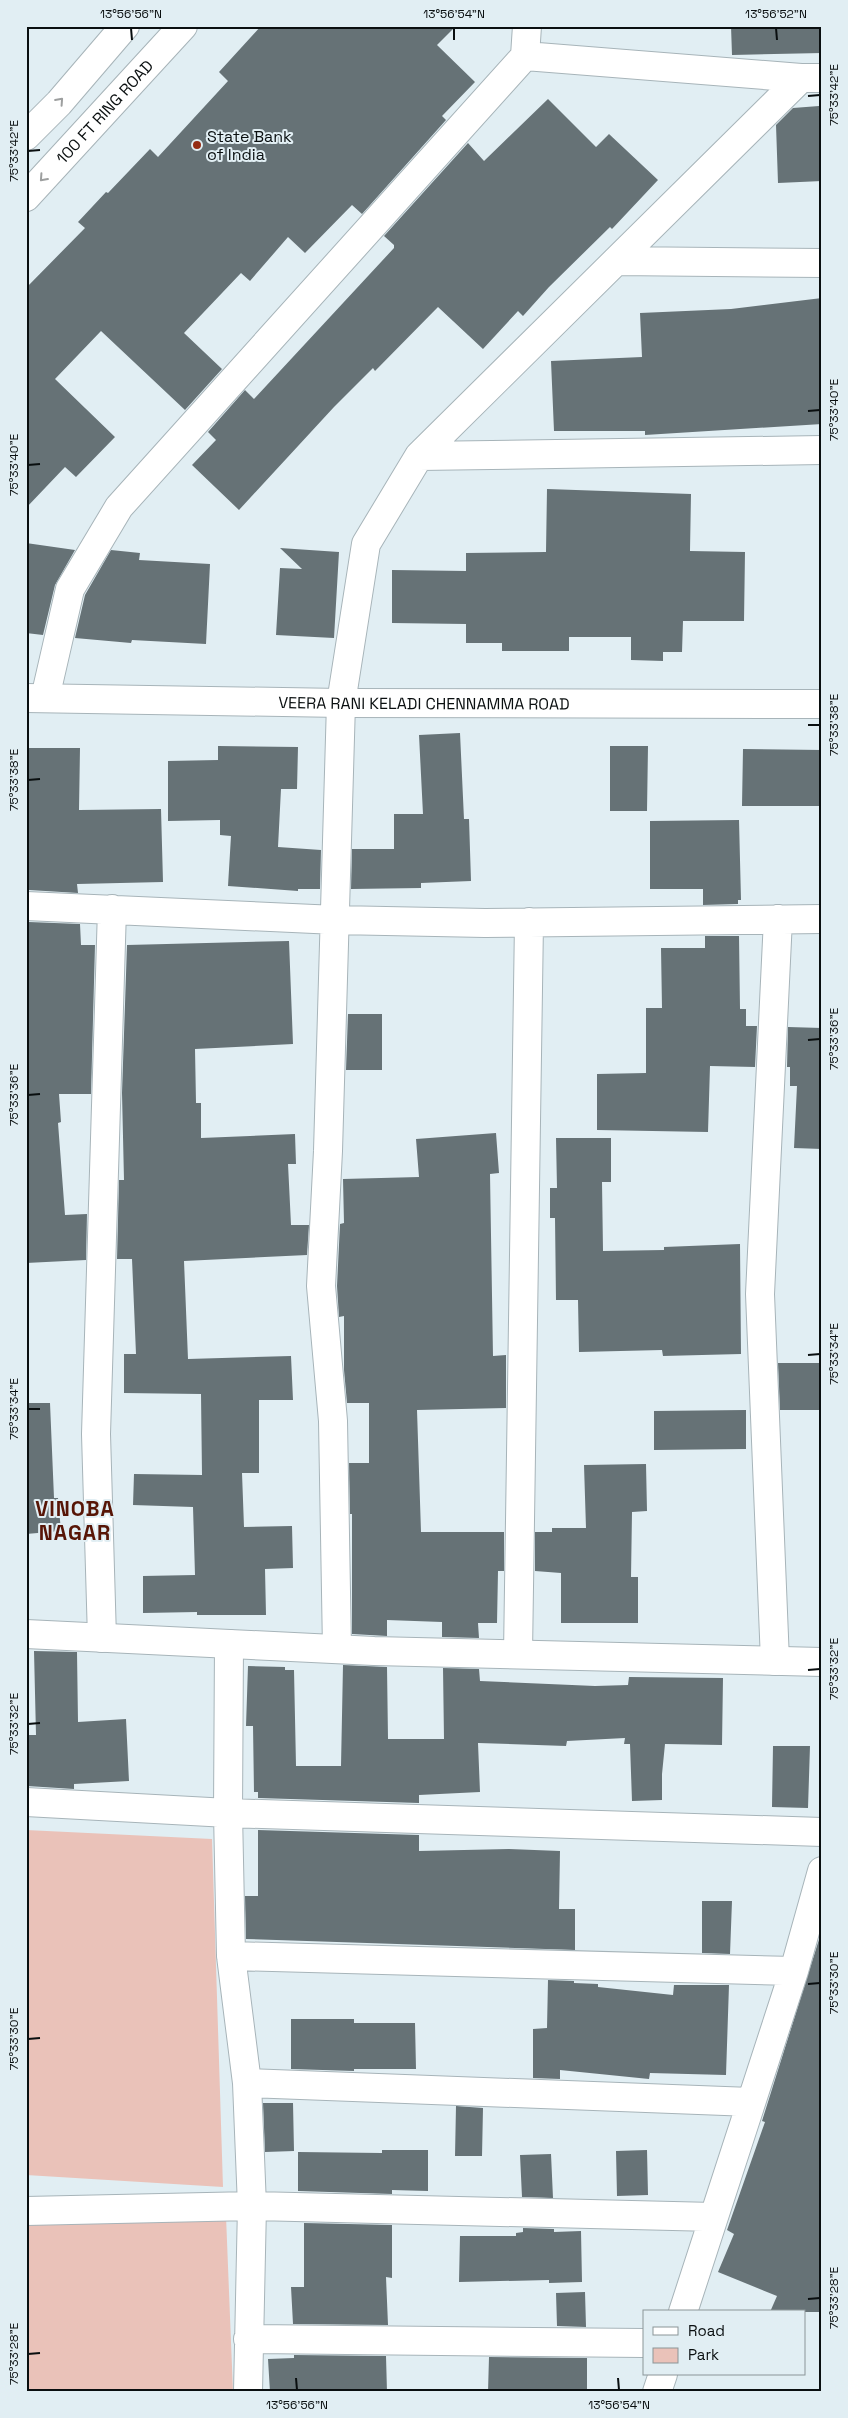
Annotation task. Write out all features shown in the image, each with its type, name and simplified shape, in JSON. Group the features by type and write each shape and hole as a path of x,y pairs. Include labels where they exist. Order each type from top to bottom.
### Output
{"street":[{"path":"26,136 59,103 125,26"},
{"name":"100 FT RING ROAD","path":"26,197 183,26"},
{"path":"36,698 70,589 119,507 525,56 527,26"},
{"path":"525,56 812,78"},
{"path":"337,1649 333,1421 321,1286 336,920 342,703 366,544 419,456 616,261 812,78"},
{"path":"616,261 822,263"},
{"path":"419,456 822,450"},
{"name":"VEERA RANI KELADI CHENNAMMA ROAD","path":"36,698 342,703 822,704"},
{"path":"26,906 336,920 529,922 822,919"},
{"path":"102,1638 96,1434 112,909"},
{"path":"775,1661 760,1294 778,919"},
{"path":"518,1654 529,922"},
{"path":"26,1634 337,1649 822,1662"},
{"path":"229,1644 228,1813 231,1956 247,2082 252,2206 248,2392"},
{"path":"26,1802 228,1813 822,1832"},
{"path":"684,2310 794,1971 822,1871"},
{"path":"231,1956 794,1971"},
{"path":"247,2082 751,2102"},
{"path":"26,2211 252,2206 714,2217"},
{"path":"248,2339 643,2342"},
{"path":"657,2392 662,2376"}],"green space":[{"path":"26,1830 212,1839 223,2187 26,2175"},
{"path":"26,2209 226,2216 233,2392 26,2392"}],"building":[{"path":"261,26 456,26 437,45 475,82 442,116 446,120 362,214 352,205 305,253 288,237 250,281 241,273 184,333 222,369 185,410 101,331 55,379 115,437 76,477 65,467 26,508 26,288 85,228 78,222 106,192 108,193 150,149 158,157 228,81 219,72"},
{"path":"731,26 822,26 822,53 732,55"},
{"path":"548,99 596,147 609,134 658,180 612,229 610,227 549,287 523,316 518,311 483,349 438,307 375,371 373,368 334,407 239,510 192,465 216,440 208,432 245,390 254,399 394,248 394,245 384,236 468,143 484,161"},
{"path":"819,106 822,181 778,183 776,125 793,108"},
{"path":"822,298 822,424 645,435 645,431 554,431 551,361 642,357 640,313 731,309"},
{"path":"547,489 691,494 690,551 745,552 744,621 683,621 682,652 663,652 663,661 631,660 631,637 569,637 569,651 502,651 502,643 466,643 466,624 392,623 392,570 466,571 466,553 546,552"},
{"path":"26,543 75,550 55,585 43,635 26,633"},
{"path":"280,548 339,552 334,638 276,635 280,568 302,569"},
{"path":"111,550 140,553 139,560 210,564 206,644 132,640 131,643 75,638 85,595"},
{"path":"460,733 464,819 469,819 471,881 421,883 421,888 351,889 352,849 394,849 394,814 423,814 419,735"},
{"path":"218,746 298,747 297,789 281,789 278,847 321,850 320,889 298,889 298,891 228,886 231,836 220,835 220,820 168,821 168,761 218,760"},
{"path":"610,746 648,746 647,811 610,811"},
{"path":"26,748 80,748 79,810 161,809 163,882 77,884 78,893 29,890"},
{"path":"743,749 822,750 822,806 742,806"},
{"path":"739,820 741,900 738,900 738,904 703,905 703,889 650,889 650,821"},
{"path":"29,922 80,924 81,945 95,945 91,1094 59,1094 61,1122 58,1123 65,1215 87,1214 86,1260 26,1263 26,930 29,929"},
{"path":"705,936 739,936 740,1009 746,1009 746,1026 757,1026 755,1067 710,1066 708,1132 597,1130 597,1074 646,1073 646,1008 662,1008 661,948 705,948"},
{"path":"289,941 293,1044 195,1049 196,1103 201,1103 201,1138 295,1134 296,1164 288,1164 291,1225 309,1225 307,1255 184,1261 188,1359 291,1356 293,1400 259,1400 259,1473 242,1473 244,1527 292,1526 293,1568 265,1569 266,1615 197,1615 197,1612 143,1613 143,1576 195,1575 193,1507 133,1505 134,1474 202,1475 201,1394 124,1393 124,1354 136,1354 132,1259 117,1259 119,1180 124,1180 122,1093 127,945"},
{"path":"348,1014 382,1014 382,1070 346,1070"},
{"path":"788,1027 822,1028 822,1149 794,1148 797,1086 790,1086 790,1067 787,1067"},
{"path":"496,1133 499,1173 490,1174 493,1356 506,1355 506,1408 417,1410 421,1532 504,1532 504,1571 498,1571 497,1623 478,1623 479,1638 442,1637 442,1622 387,1620 387,1636 352,1634 352,1514 350,1514 349,1463 369,1463 369,1403 347,1403 344,1370 344,1316 339,1317 337,1286 340,1224 344,1223 343,1179 419,1177 416,1139"},
{"path":"556,1138 611,1138 611,1182 602,1182 603,1251 664,1250 664,1247 740,1244 741,1354 663,1356 662,1350 579,1352 578,1300 556,1300 555,1218 550,1218 550,1188 557,1188"},
{"path":"778,1363 822,1363 822,1410 780,1410"},
{"path":"26,1403 50,1403 54,1498 58,1498 61,1531 26,1534"},
{"path":"746,1410 746,1449 654,1450 654,1411"},
{"path":"646,1464 647,1511 632,1512 631,1577 638,1577 638,1623 561,1623 561,1573 535,1571 535,1532 552,1532 552,1528 586,1528 584,1465"},
{"path":"34,1651 77,1652 78,1722 126,1719 129,1781 74,1784 74,1789 27,1786 26,1735 36,1735"},
{"path":"343,1665 387,1667 388,1739 444,1739 443,1668 479,1669 480,1681 595,1686 628,1685 629,1677 723,1678 722,1745 665,1744 662,1800 632,1801 630,1744 624,1744 625,1738 567,1741 566,1746 478,1743 480,1792 419,1795 419,1803 258,1798 258,1792 254,1792 253,1726 246,1726 248,1666 285,1667 285,1670 294,1670 296,1766 341,1766"},
{"path":"773,1746 810,1746 808,1808 772,1807"},
{"path":"258,1830 419,1835 419,1851 509,1849 560,1851 559,1909 575,1909 575,1950 246,1939 245,1896 258,1896"},
{"path":"702,1901 732,1901 730,1954 702,1953"},
{"path":"822,1930 822,2312 771,2310 777,2296 718,2272 734,2234 727,2230 765,2122 762,2121"},
{"path":"548,1980 574,1981 574,1983 598,1984 598,1987 673,1995 674,1985 729,1985 726,2075 650,2073 649,2079 560,2070 560,2079 533,2078 533,2029 547,2028"},
{"path":"291,2019 354,2019 354,2023 415,2023 416,2069 354,2069 354,2071 291,2069"},
{"path":"263,2103 293,2103 294,2151 265,2152"},
{"path":"456,2106 483,2108 482,2156 455,2156"},
{"path":"382,2150 428,2150 428,2191 392,2190 392,2194 298,2191 298,2152 382,2153"},
{"path":"647,2150 648,2195 617,2196 616,2151"},
{"path":"551,2154 553,2198 522,2197 520,2155"},
{"path":"304,2223 392,2225 392,2278 386,2277 388,2325 293,2324 291,2287 304,2287"},
{"path":"523,2228 554,2229 554,2232 581,2231 582,2282 549,2283 549,2280 459,2282 460,2236 516,2236 516,2233 523,2232"},
{"path":"585,2292 586,2327 557,2326 556,2293"},
{"path":"294,2355 386,2356 387,2392 270,2392 268,2359 294,2358"},
{"path":"489,2357 587,2358 587,2392 488,2392"}],"place":[{"name":"State Bank of India","path":"197,145"}],"district":[{"name":"VINOBA NAGAR","path":"75,1520"}]}
